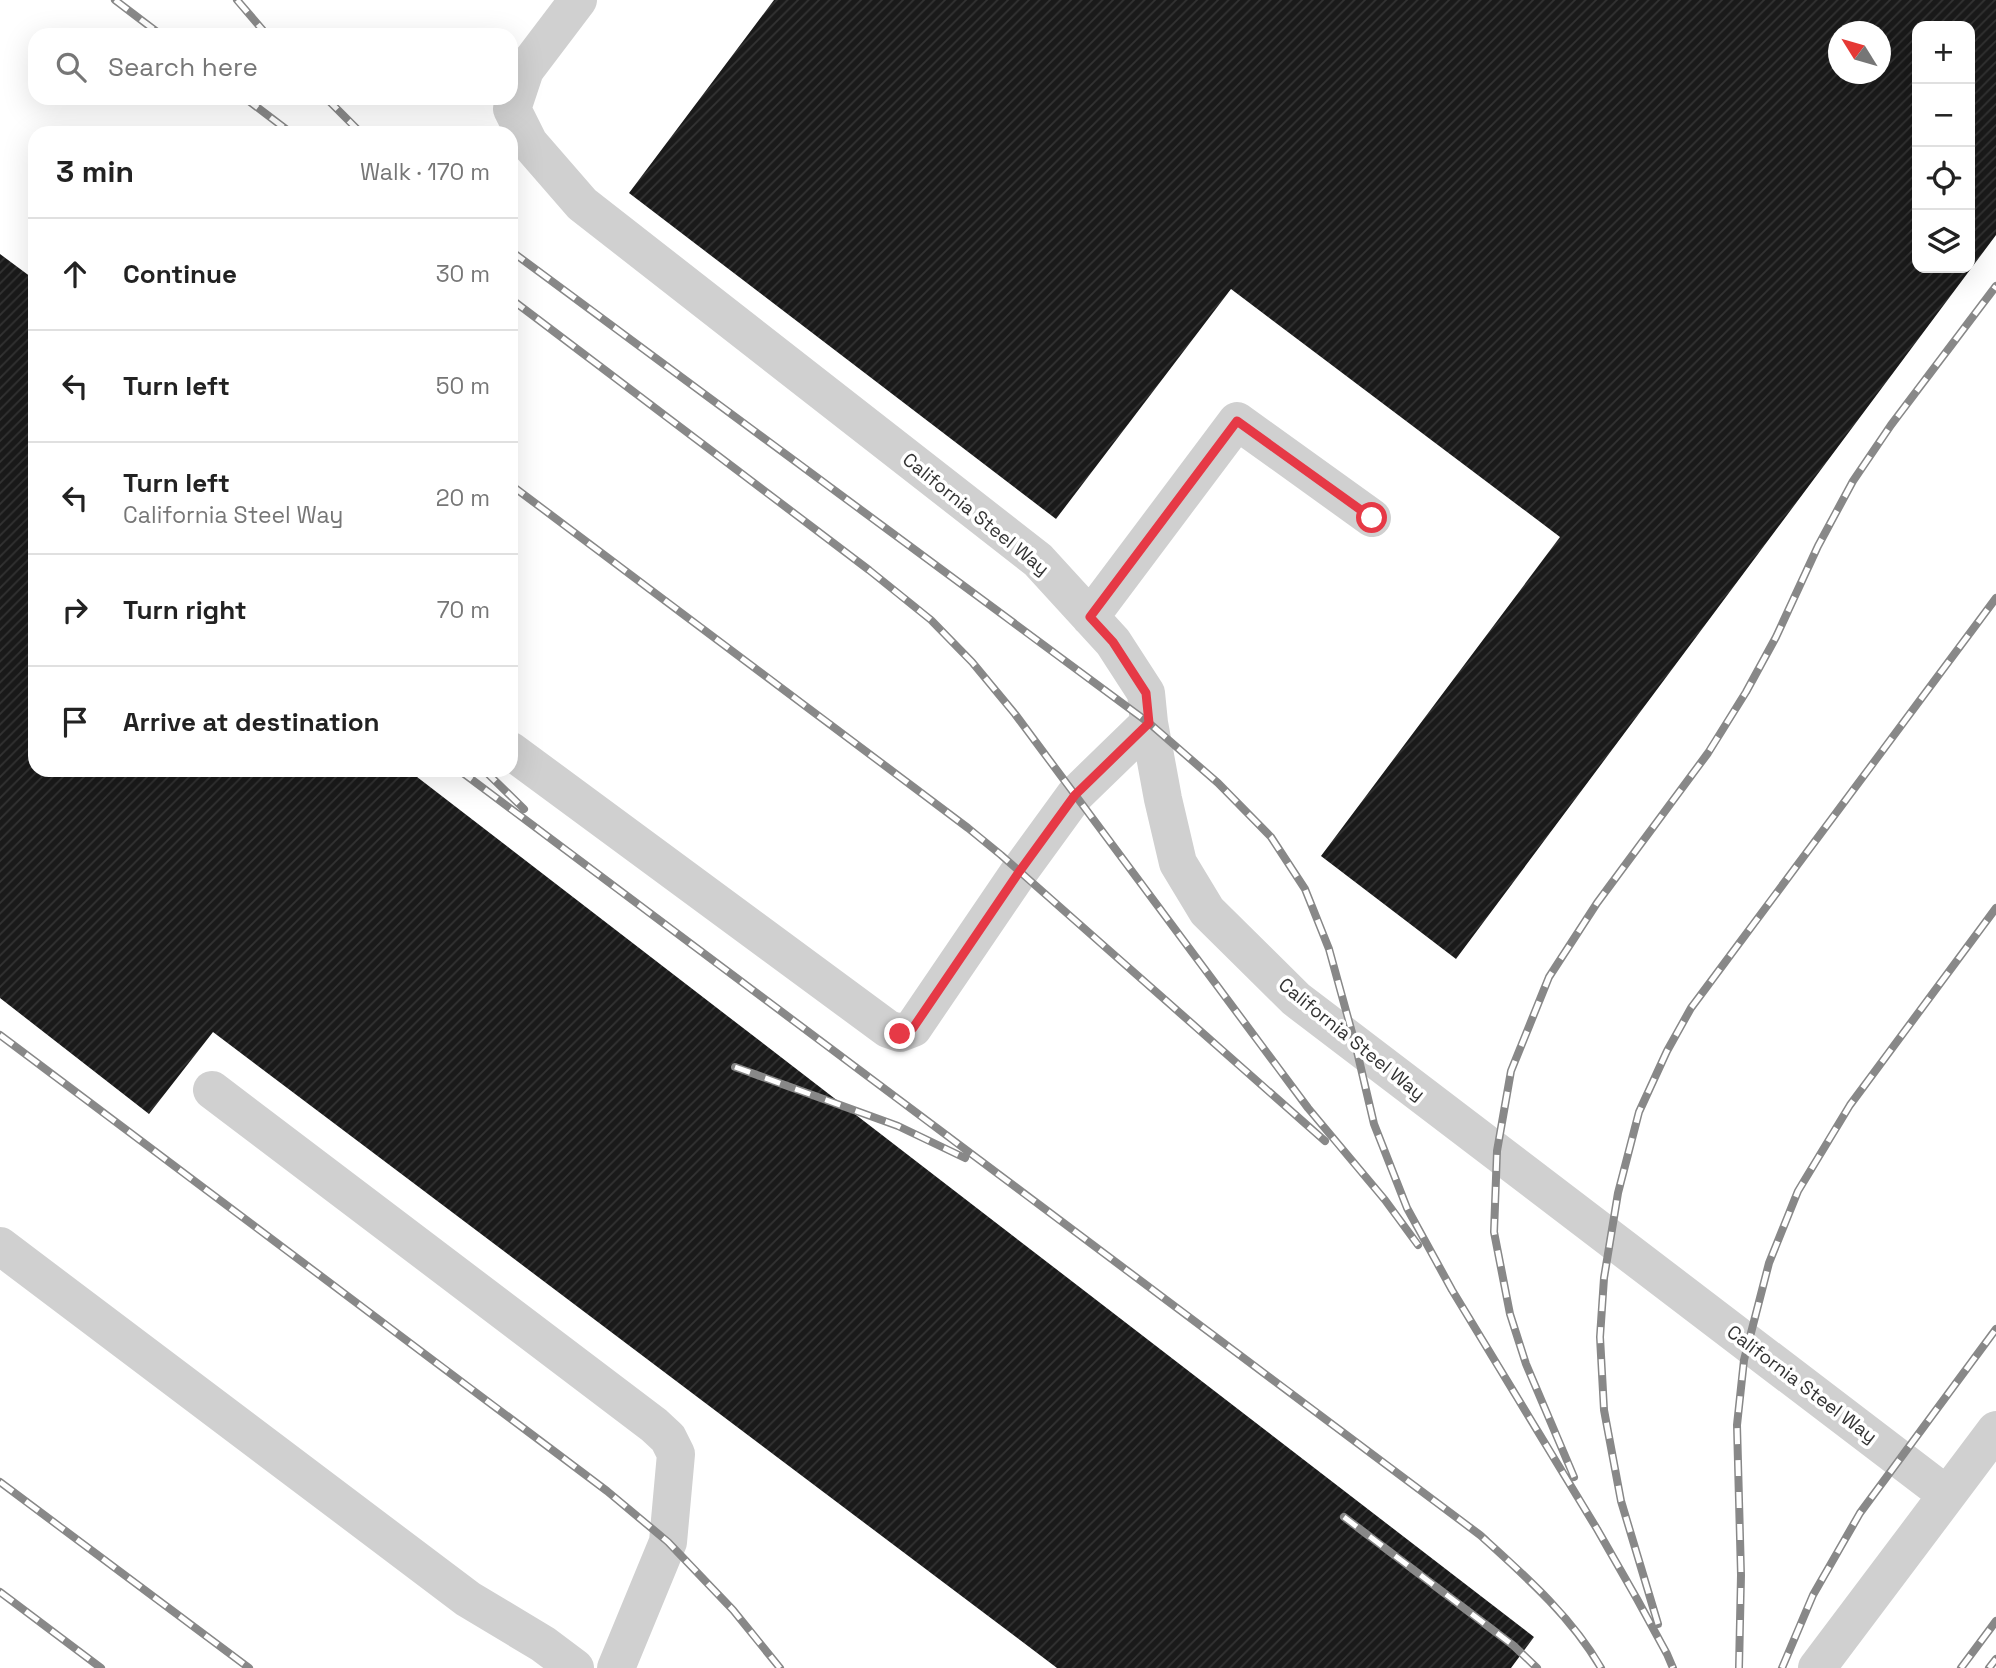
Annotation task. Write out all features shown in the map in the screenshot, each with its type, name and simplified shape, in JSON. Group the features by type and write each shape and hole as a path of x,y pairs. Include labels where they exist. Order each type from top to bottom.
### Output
{"lane":[{"name":"California Steel Way","path":"518,91 525,71 578,0"},
{"name":"California Steel Way","path":"513,105 512,109 530,143 582,204 1038,560 1113,642 1146,693 1163,799 1178,863 1207,911 1296,999 1947,1495"},
{"path":"1090,617 1237,421 1372,518"},
{"path":"518,756 888,1030 900,1034 913,1028 1075,795 1149,723"},
{"path":"212,1090 668,1438 676,1454 668,1542 616,1668"},
{"path":"0,1246 468,1599 543,1644 575,1668"},
{"path":"1817,1668 1996,1430"}],"building":[{"path":"774,0 1996,0 1996,235 1975,263 1975,21 1912,21 1912,273 1968,273 1456,959 1321,856 1560,537 1231,289 1056,519 629,193"},
{"path":"0,254 28,275 28,777 417,777 1534,1637 1511,1668 1057,1668 213,1032 149,1114 0,998"}],"railway":[{"path":"115,0 152,28"},
{"path":"237,0 261,28"},
{"path":"254,105 282,126"},
{"path":"333,105 354,126"},
{"path":"518,256 1149,723 1218,783 1271,837 1305,889 1329,949 1374,1124 1407,1208 1452,1290 1597,1529 1673,1668"},
{"path":"1574,1477 1526,1364 1510,1314 1494,1232 1497,1151 1511,1071 1549,977 1597,903 1708,753 1746,692 1853,481 1891,425 1996,286"},
{"path":"518,304 869,570 931,620 972,662 1015,714 1308,1108 1385,1200 1418,1245"},
{"path":"518,490 968,828 1325,1141"},
{"path":"1658,1624 1621,1501 1604,1410 1600,1337 1604,1278 1618,1193 1639,1112 1667,1051 1691,1008 1996,598"},
{"path":"468,777 1480,1535 1561,1614 1601,1668"},
{"path":"491,777 524,809"},
{"path":"1739,1668 1741,1575 1737,1425 1744,1360 1769,1263 1798,1191 1850,1105 1996,908"},
{"path":"0,1035 607,1491 668,1542 733,1610 780,1668"},
{"path":"735,1067 898,1126 965,1158"},
{"path":"1782,1668 1813,1595 1860,1513 1996,1329"},
{"path":"0,1482 249,1668"},
{"path":"1344,1517 1514,1646 1537,1668"},
{"path":"0,1592 101,1668"},
{"path":"1961,1668 1996,1621"},
{"path":"1989,1668 1996,1659"}],"route":[{"path":"900,1034 913,1028 1075,795 1149,723 1146,693 1113,642 1090,617 1237,421 1372,518"}]}
